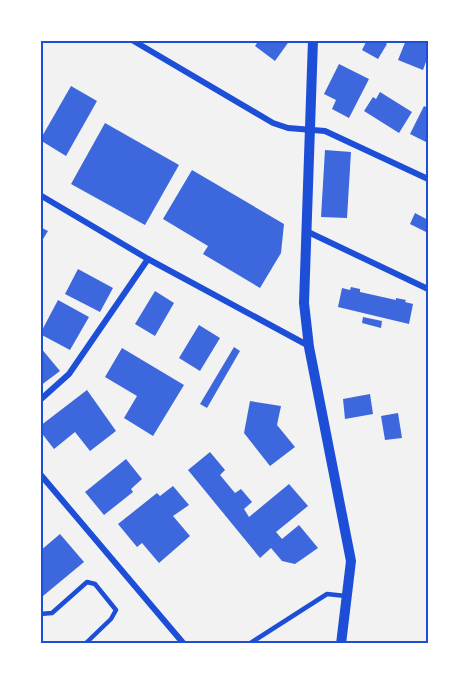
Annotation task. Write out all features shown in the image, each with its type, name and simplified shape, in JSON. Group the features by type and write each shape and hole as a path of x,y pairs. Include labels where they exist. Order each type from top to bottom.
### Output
{"street":[{"path":"132,40 273,123 288,128 309,129 334,135 429,179"},
{"path":"313,40 304,303 309,346 351,561 341,644"},
{"path":"40,195 148,259 309,346"},
{"path":"306,231 429,289"},
{"path":"40,400 69,374 148,259"},
{"path":"40,474 184,644"}],"lane":[{"path":"40,614 52,613 87,582 95,584 116,610 111,619 85,644"},
{"path":"249,644 327,594 348,596"}],"building":[{"path":"259,40 290,40 275,61 255,46"},
{"path":"367,40 382,40 387,44 378,59 362,50"},
{"path":"406,40 428,43 428,56 423,70 398,60"},
{"path":"339,64 369,79 349,118 332,109 336,100 324,94"},
{"path":"71,86 97,101 66,156 40,140"},
{"path":"380,92 412,112 399,133 364,111 373,97 376,99"},
{"path":"424,106 428,108 428,143 410,134"},
{"path":"105,123 179,165 145,225 71,184"},
{"path":"325,150 351,152 347,218 321,217"},
{"path":"192,170 284,224 281,253 260,288 203,254 208,246 163,219"},
{"path":"415,213 428,220 428,233 410,224"},
{"path":"40,227 48,231 40,244"},
{"path":"78,269 113,288 100,312 65,294"},
{"path":"351,287 360,289 360,292 406,300 405,302 413,304 409,324 338,307 342,288 350,290"},
{"path":"155,291 174,303 155,336 135,324"},
{"path":"58,300 89,317 70,350 40,334"},
{"path":"363,317 382,321 381,328 362,323"},
{"path":"199,325 220,338 200,371 179,358"},
{"path":"40,347 60,371 40,386"},
{"path":"234,347 240,351 207,408 200,404"},
{"path":"122,348 184,385 153,436 124,418 137,396 105,377"},
{"path":"87,390 116,431 90,451 75,432 54,449 40,431 40,426"},
{"path":"370,394 373,414 345,419 343,399"},
{"path":"250,401 281,406 277,425 295,447 270,466 244,433"},
{"path":"398,413 402,438 385,440 381,416"},
{"path":"210,452 225,470 220,475 235,493 241,489 252,502 244,509 249,517 289,484 308,506 276,532 282,539 299,525 318,548 295,564 282,561 271,548 260,558 188,470"},
{"path":"126,459 142,479 131,489 133,492 104,515 85,492"},
{"path":"173,486 189,505 173,516 190,536 159,563 142,543 137,547 118,524 157,493 160,496"},
{"path":"60,534 84,562 43,596 40,593 40,551"}]}
